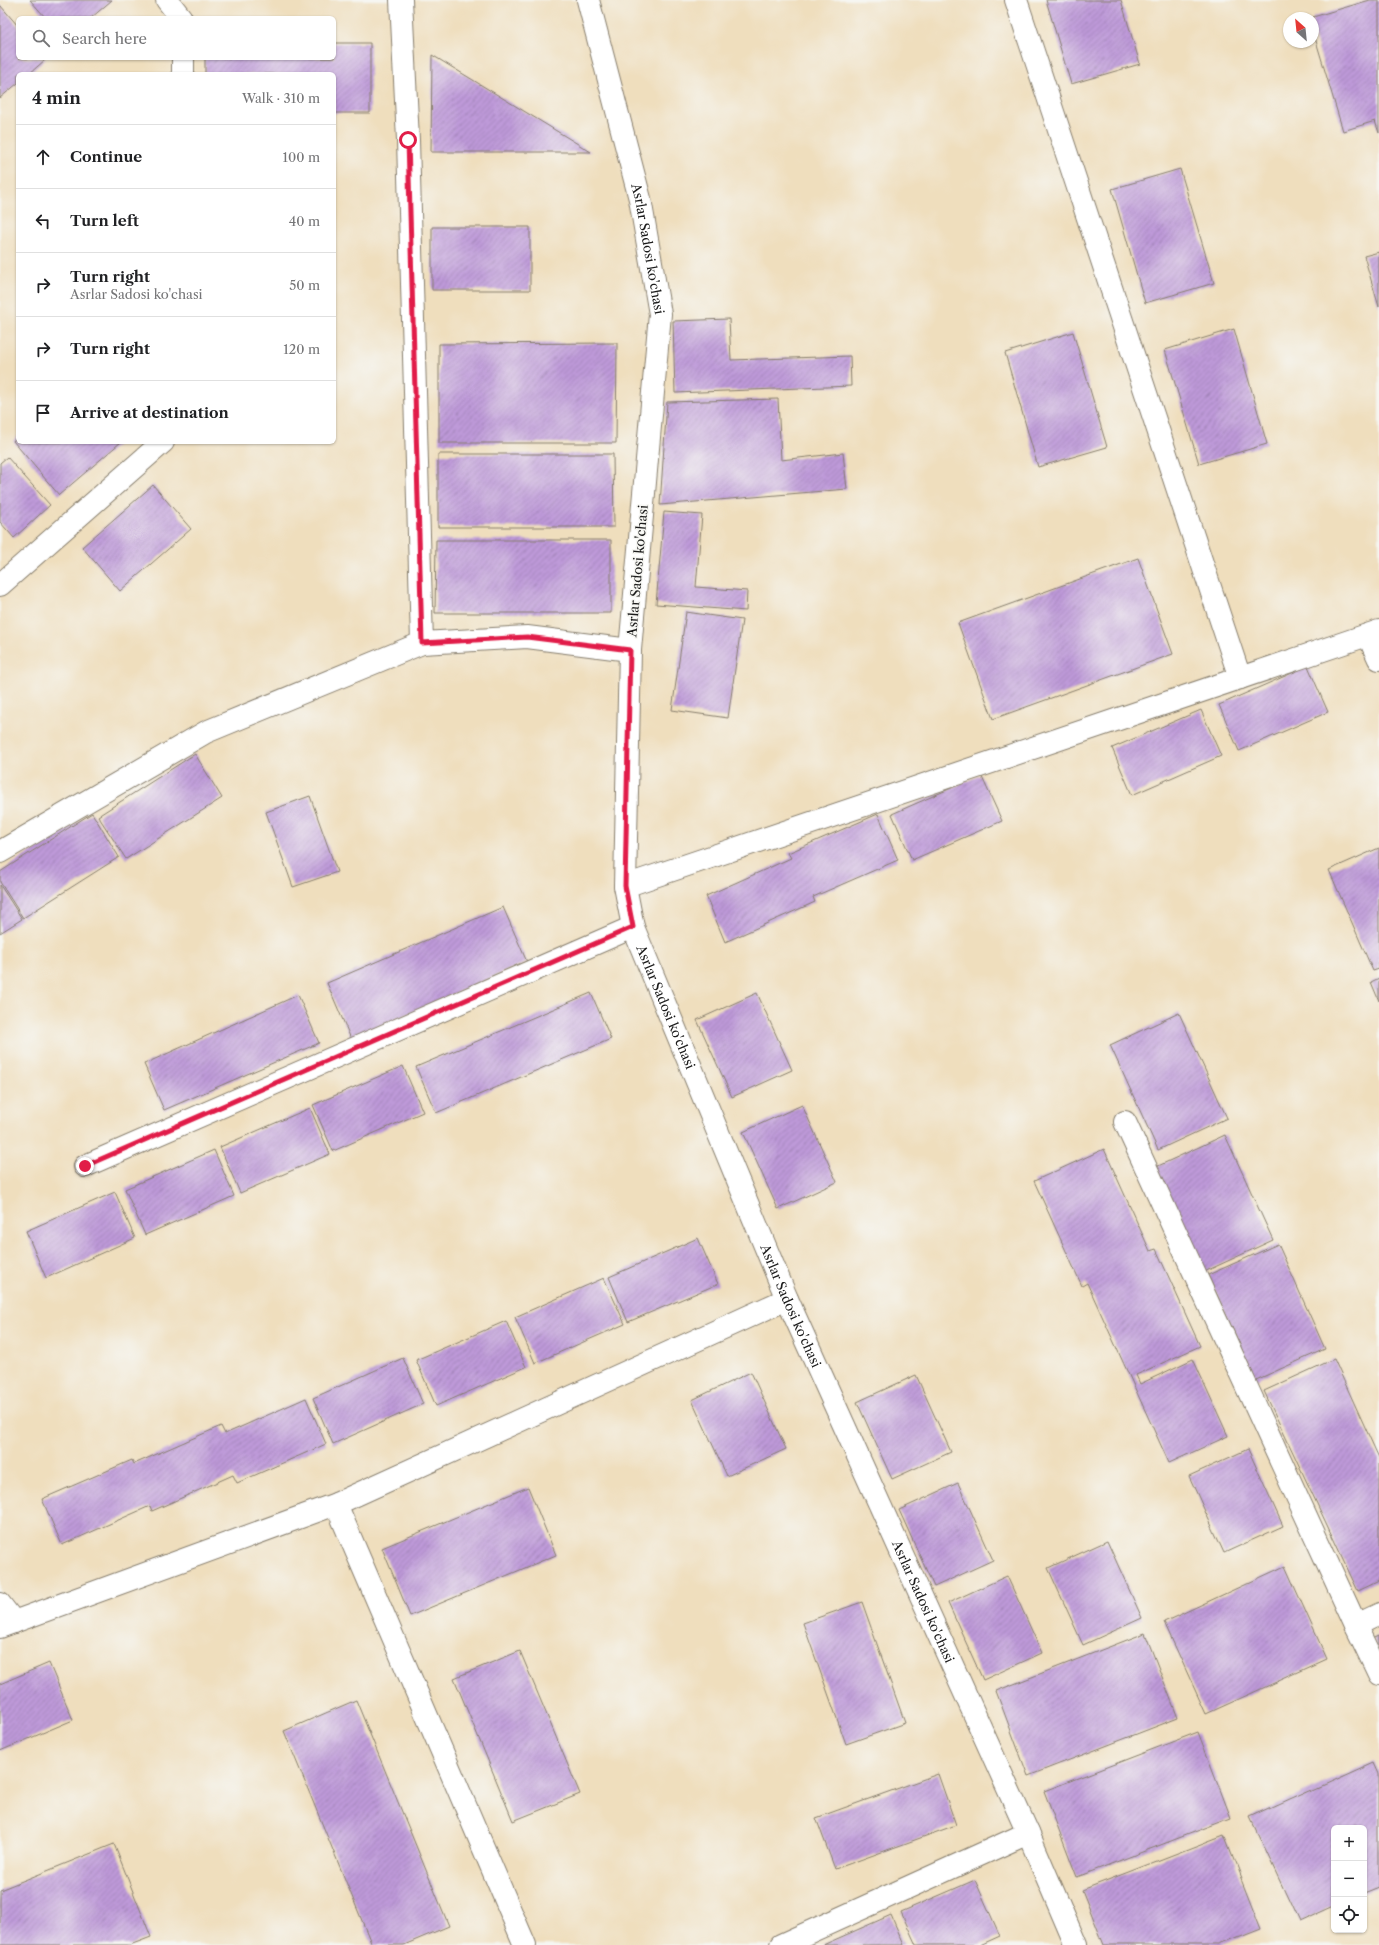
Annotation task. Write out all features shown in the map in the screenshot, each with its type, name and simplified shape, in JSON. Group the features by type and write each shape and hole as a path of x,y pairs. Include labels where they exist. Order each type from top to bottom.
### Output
{"street":[{"path":"167,0 179,16"},
{"path":"401,0 408,140 422,643"},
{"name":"Asrlar Sadosi ko'chasi","path":"588,0 640,199 660,314 630,650 625,886 633,927 787,1300 1028,1833 1076,1945"},
{"path":"1016,0 1240,678"},
{"path":"182,60 183,72"},
{"path":"0,586 161,444"},
{"path":"625,886 1374,633 1379,659"},
{"path":"0,852 206,732 422,643 527,637 630,650"},
{"path":"85,1166 633,927"},
{"path":"1126,1122 1379,1673"},
{"path":"0,1604 7,1624 336,1504 787,1300"},
{"path":"336,1504 525,1945"},
{"path":"1356,1625 1379,1614"},
{"path":"782,1945 1028,1833"}],"building":[{"path":"30,0 112,0 93,16 44,16"},
{"path":"1046,0 1121,0 1140,64 1071,84"},
{"path":"1370,0 1379,0 1379,133 1375,121 1343,131 1318,48 1319,15"},
{"path":"0,5 16,24 16,60 45,60 31,72 16,72 16,85 0,98"},
{"path":"336,43 370,43 370,113 336,113 336,72 205,72 205,60 336,60"},
{"path":"432,55 591,152 431,152"},
{"path":"1180,169 1214,283 1145,303 1112,189"},
{"path":"432,227 530,227 530,290 432,290"},
{"path":"1379,252 1379,307 1364,256"},
{"path":"729,319 731,360 850,356 851,386 675,393 673,321"},
{"path":"1234,329 1267,444 1199,464 1165,350"},
{"path":"1073,332 1107,447 1038,467 1005,353"},
{"path":"617,343 616,443 439,443 439,344"},
{"path":"778,399 781,460 843,453 847,489 660,505 667,402"},
{"path":"16,438 16,444 119,444 59,495 13,441"},
{"path":"438,454 613,454 614,527 438,527"},
{"path":"7,457 50,505 14,538 0,522 0,463"},
{"path":"153,485 191,529 120,591 82,547"},
{"path":"664,512 702,515 696,587 747,591 746,611 656,604"},
{"path":"436,540 611,540 611,613 435,613"},
{"path":"1138,558 1173,654 993,719 958,623"},
{"path":"686,612 742,620 728,718 672,710"},
{"path":"1308,666 1328,712 1239,751 1219,705"},
{"path":"1201,710 1221,756 1132,795 1112,748"},
{"path":"195,754 222,798 126,859 98,816"},
{"path":"981,775 1002,821 912,860 892,814"},
{"path":"310,796 337,872 293,887 266,812"},
{"path":"92,813 119,857 23,918 0,882 0,872"},
{"path":"878,814 898,860 813,897 815,902 725,942 706,896 791,858 788,853"},
{"path":"1379,848 1379,969 1373,971 1329,870"},
{"path":"0,885 22,919 0,933"},
{"path":"503,907 527,962 351,1039 327,983"},
{"path":"1379,978 1379,1001 1371,982"},
{"path":"591,993 611,1039 436,1113 416,1067"},
{"path":"757,993 792,1070 732,1097 697,1020"},
{"path":"298,995 319,1043 164,1110 144,1064"},
{"path":"1179,1013 1227,1118 1158,1150 1110,1045"},
{"path":"403,1066 423,1112 333,1151 313,1105"},
{"path":"802,1105 837,1182 778,1209 743,1132"},
{"path":"310,1108 330,1154 240,1193 220,1147"},
{"path":"1225,1135 1273,1240 1204,1272 1156,1167"},
{"path":"1104,1149 1150,1251 1156,1249 1200,1346 1136,1375 1140,1384 1193,1359 1228,1436 1169,1463 1087,1283 1082,1286 1034,1181"},
{"path":"214,1150 234,1196 145,1235 125,1189"},
{"path":"115,1192 135,1238 46,1278 26,1231"},
{"path":"698,1238 718,1284 628,1322 609,1277"},
{"path":"1278,1244 1325,1349 1256,1380 1208,1275"},
{"path":"604,1278 625,1324 535,1363 515,1317"},
{"path":"506,1321 526,1367 436,1406 416,1360"},
{"path":"403,1358 423,1404 333,1444 313,1398"},
{"path":"1334,1359 1379,1458 1379,1581 1358,1591 1264,1391"},
{"path":"751,1372 786,1449 727,1476 692,1400"},
{"path":"916,1375 951,1452 892,1479 857,1402"},
{"path":"306,1398 326,1444 237,1483 233,1475 152,1511 150,1506 62,1545 42,1499 132,1460 134,1464 221,1426 225,1434"},
{"path":"1248,1449 1283,1526 1224,1553 1189,1476"},
{"path":"958,1483 993,1560 934,1587 899,1510"},
{"path":"528,1487 556,1555 410,1616 382,1548"},
{"path":"1107,1541 1142,1618 1083,1645 1048,1568"},
{"path":"1285,1566 1327,1659 1206,1714 1164,1622"},
{"path":"1007,1576 1042,1653 983,1680 948,1603"},
{"path":"862,1602 905,1723 846,1744 803,1623"},
{"path":"1145,1633 1178,1718 1028,1776 996,1691"},
{"path":"1379,1635 1379,1652 1373,1638"},
{"path":"520,1651 580,1794 513,1821 454,1678"},
{"path":"49,1663 73,1720 0,1751 0,1684"},
{"path":"356,1700 449,1926 404,1945 372,1945 284,1731"},
{"path":"1198,1732 1231,1818 1077,1877 1044,1791"},
{"path":"1374,1761 1379,1772 1379,1886 1367,1891 1367,1825 1331,1825 1331,1907 1299,1922 1250,1817"},
{"path":"938,1774 956,1825 835,1869 816,1818"},
{"path":"1224,1835 1261,1929 1220,1945 1104,1945 1082,1890"},
{"path":"114,1844 151,1937 130,1945 0,1945 0,1890"},
{"path":"975,1880 1000,1936 980,1945 916,1945 901,1912"},
{"path":"891,1915 904,1945 823,1945"}],"route":[{"path":"85,1166 633,927 625,886 630,650 527,637 422,643 408,140"}]}
